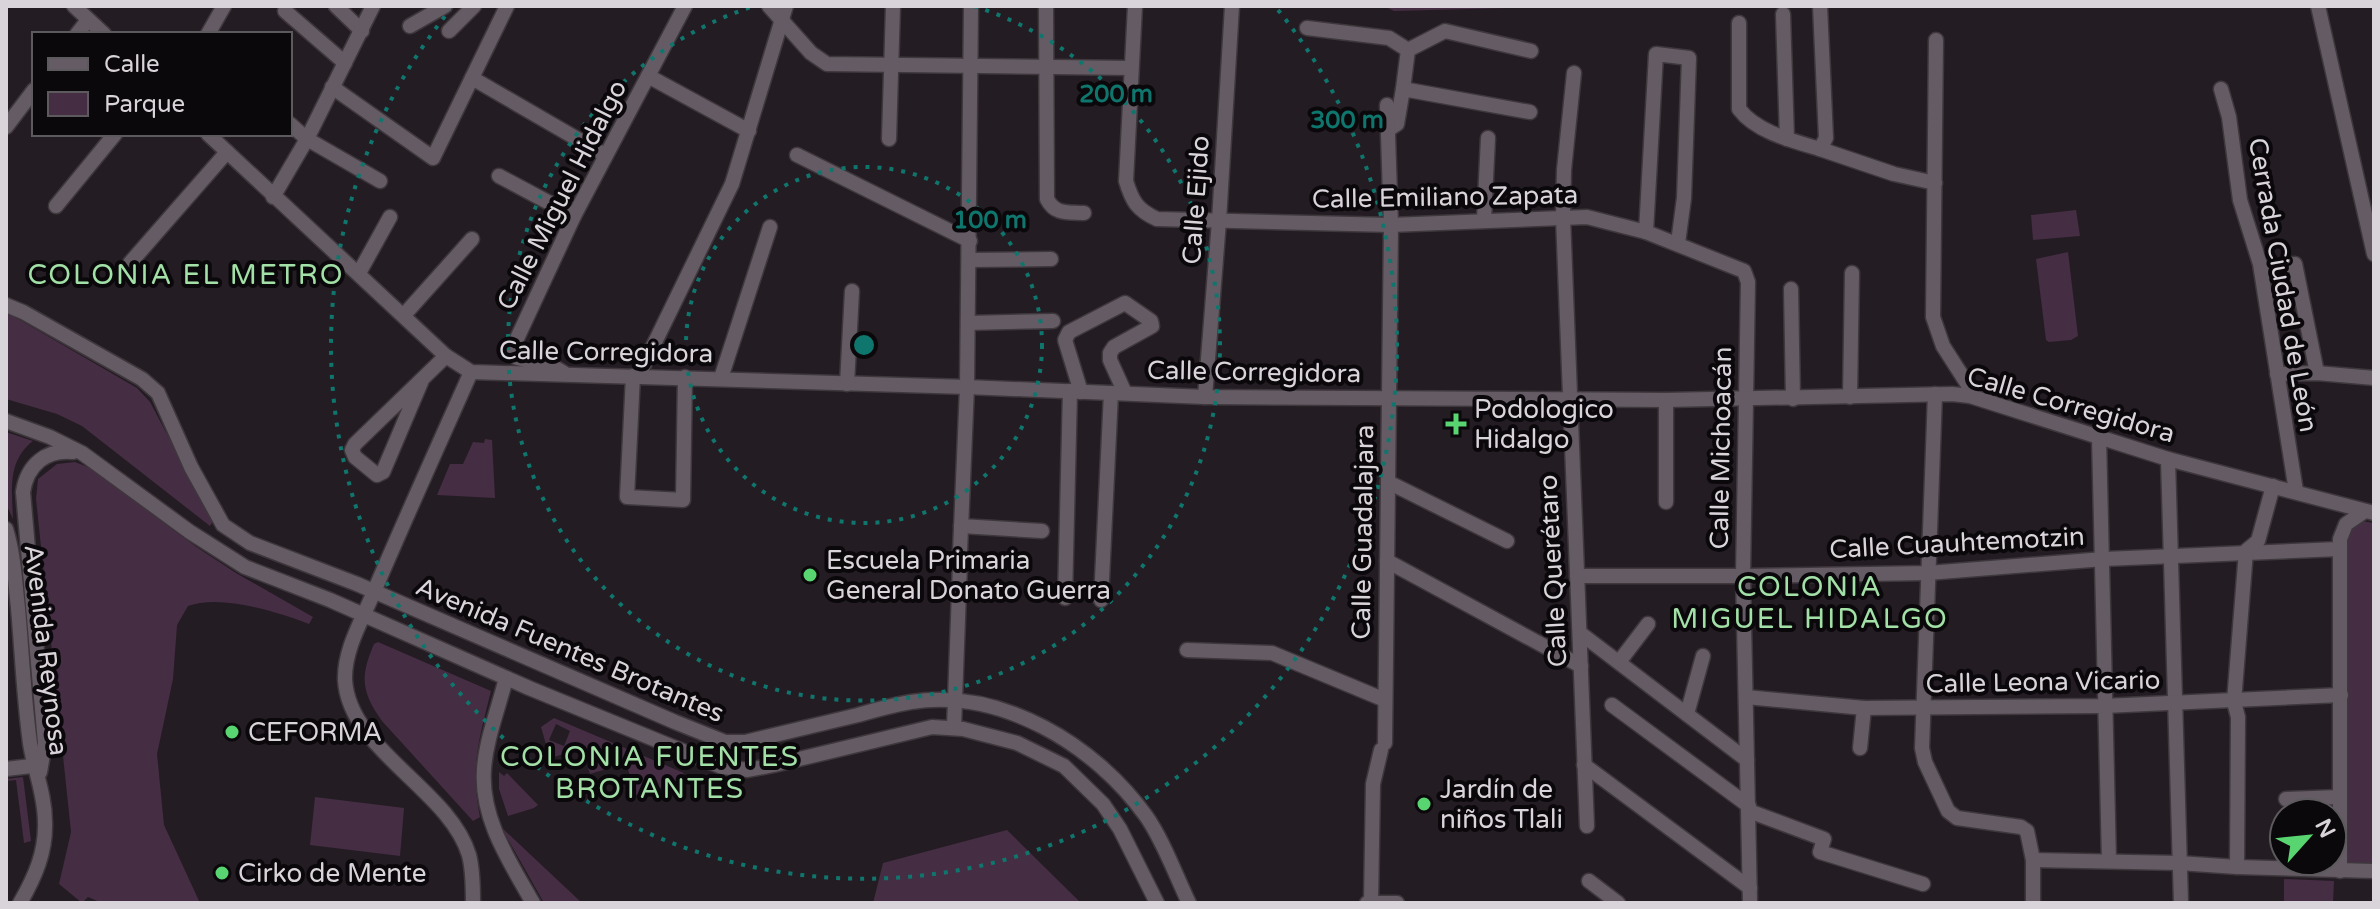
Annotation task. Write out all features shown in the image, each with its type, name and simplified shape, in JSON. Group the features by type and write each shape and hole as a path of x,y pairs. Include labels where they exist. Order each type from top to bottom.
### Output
{"street":[{"path":"74,6 102,32"},
{"path":"209,32 224,6"},
{"path":"336,6 362,31"},
{"path":"273,197 307,139 373,6"},
{"path":"410,26 445,6"},
{"path":"449,31 474,6"},
{"path":"332,87 433,158 507,6"},
{"path":"769,6 811,53 827,64 1131,68 1135,6"},
{"path":"685,377 683,500 627,497 636,376 732,184 786,6"},
{"path":"889,139 893,6"},
{"path":"954,727 967,387 971,6"},
{"path":"1046,6 1047,199 1051,207 1060,212 1084,213"},
{"name":"Calle Ejido","path":"1205,397 1232,6"},
{"path":"1820,6 1826,138 1820,149"},
{"path":"2318,6 2374,254"},
{"name":"Calle Miguel Hidalgo","path":"567,376 554,367 517,358 513,352 574,216 681,8"},
{"path":"285,11 345,63"},
{"path":"1783,14 1787,139"},
{"path":"79,32 88,20"},
{"path":"1739,23 1739,109 1745,118 1787,139 1870,167 1935,183"},
{"path":"1307,28 1389,38 1408,50"},
{"path":"1408,50 1445,31 1531,51"},
{"path":"1936,40 1933,317 1943,346 1968,385 1970,396"},
{"path":"1388,130 1397,124 1408,50"},
{"path":"1646,232 1656,54 1689,58 1684,198 1678,243"},
{"name":"Calle Emiliano Zapata","path":"1131,68 1126,181 1132,201 1142,212 1157,219 1391,225 1587,217 1678,243 1739,268 1748,282"},
{"name":"Calle Querétaro","path":"1574,73 1564,170 1563,217 1587,826"},
{"path":"648,76 749,131"},
{"path":"472,78 605,155"},
{"path":"1403,89 1530,112"},
{"name":"Cerrada Ciudad de León","path":"2221,89 2229,117 2240,200 2261,269 2296,491"},
{"path":"6,127 32,93"},
{"name":"Calle Guadalajara","path":"1369,902 1373,784 1383,746 1385,700 1391,225 1387,105"},
{"path":"292,126 307,139 380,181"},
{"path":"56,206 113,136"},
{"name":"Calle Corregidora","path":"210,136 446,356 471,372 721,378 1205,397 1666,400 1935,394 1970,396 2168,459 2369,512"},
{"path":"1484,220 1488,138"},
{"path":"130,263 227,152"},
{"path":"797,155 970,241"},
{"path":"499,176 574,216"},
{"path":"359,273 390,217"},
{"path":"721,378 770,227"},
{"path":"404,315 472,239"},
{"path":"969,260 1051,259"},
{"path":"2261,269 2295,264 2317,373"},
{"path":"1850,397 1852,273"},
{"name":"Calle Michoacán","path":"1748,282 1743,576 1750,895"},
{"path":"1791,289 1793,399"},
{"path":"847,384 852,291"},
{"path":"1065,598 1076,391 1065,340 1069,332 1125,303 1151,321 1152,326 1114,347 1110,353 1118,393 1101,600"},
{"name":"Avenida Fuentes Brotantes","path":"6,305 142,379 158,393 191,467 223,525 250,543 374,592 725,742 745,742 912,702 955,701 1000,711 1049,728 1116,779 1148,819 1189,903"},
{"path":"968,323 1053,321"},
{"path":"422,380 383,472 377,475 355,457 352,450 422,380 446,356"},
{"path":"471,372 382,568 348,657 345,680 354,714 365,730 460,835 472,871 473,903"},
{"path":"2277,374 2317,373 2374,378"},
{"path":"1935,394 1922,748 1925,762 1948,811 1957,818 2021,827 2027,831 2033,860 2033,903"},
{"path":"1666,400 1666,502"},
{"name":"Avenida Fuentes Brotantes","path":"6,421 82,453 190,532 245,567 722,767 748,770 932,727 954,727 1017,743 1064,766 1103,804 1120,829 1157,903"},
{"path":"2099,437 2109,861"},
{"name":"Avenida Reynosa","path":"38,770 45,743 23,492 31,467 51,454 62,451 82,453"},
{"path":"2168,459 2181,903"},
{"path":"1388,482 1507,541"},
{"path":"2237,867 2238,717 2234,702 2246,551 2258,541 2273,486"},
{"path":"2339,797 2339,549 2346,524 2369,512"},
{"path":"961,526 1042,531"},
{"name":"Avenida Reynosa","path":"6,529 11,546 30,746 38,770 46,823 42,855 34,879 20,903"},
{"name":"Calle Cuauhtemotzin","path":"1577,576 1928,573 2104,559 2339,549"},
{"path":"1387,561 1581,666"},
{"path":"1619,662 1648,624"},
{"path":"1580,633 1747,760"},
{"path":"1187,650 1272,653 1385,700"},
{"path":"1687,714 1703,656"},
{"path":"506,678 484,768 486,799 498,838 533,903"},
{"name":"Calle Leona Vicario","path":"1746,697 1864,708 2104,706 2341,695"},
{"path":"601,717 612,696"},
{"path":"1612,705 1749,808 1824,839 1820,852 1923,884"},
{"path":"1860,748 1864,708"},
{"path":"1584,765 1750,895"},
{"path":"6,769 38,770"},
{"path":"2033,860 2268,868"},
{"path":"2348,871 2374,871"},
{"path":"1589,881 1618,903"},
{"path":"1369,902 1397,903"}],"green space":[{"path":"1384,6 1582,6 1394,11"},
{"path":"2076,210 2080,236 2033,240 2031,215"},
{"path":"2068,252 2078,336 2071,340 2049,342 2046,340 2036,259"},
{"path":"6,312 137,388 150,402 213,521 210,526 82,426 57,414 6,399"},
{"path":"6,432 33,441 15,467 13,519 6,504"},
{"path":"485,439 492,440 495,498 437,495 450,464 463,464 473,442 484,443"},
{"path":"75,462 90,468 236,573 313,617 309,624 249,606 216,602 188,606 177,625 173,679 157,754 164,825 200,903 102,903 88,897 82,903 59,884 71,832 36,499 38,479 57,464"},
{"path":"2361,521 2374,523 2374,863 2348,863 2348,797 2344,797 2347,535"},
{"path":"378,642 491,691 476,767 480,817 473,821 382,721 370,701 365,684 366,665 374,644"},
{"path":"554,718 684,773 673,784 636,795 626,763 590,774 582,749 550,758 541,727","holes":["556,724 570,731 564,746 549,740"]},
{"path":"499,772 504,776 507,773 538,805 508,816 499,789"},
{"path":"23,777 31,841 24,843 16,780 6,781"},
{"path":"315,797 404,808 400,856 310,845"},
{"path":"501,827 582,903 544,903"},
{"path":"1007,830 1081,903 873,903 883,863"},
{"path":"2284,879 2334,881 2333,903 2284,903"}],"place":[{"name":"Podologico Hidalgo","path":"1456,424"},
{"name":"Escuela Primaria General Donato Guerra","path":"810,575"},
{"name":"CEFORMA","path":"232,732"},
{"name":"Jardín de niños Tlali","path":"1424,804"},
{"name":"Cirko de Mente","path":"222,873"}],"district":[{"name":"COLONIA EL METRO","path":"186,275"},
{"name":"COLONIA MIGUEL HIDALGO","path":"1810,603"},
{"name":"COLONIA FUENTES BROTANTES","path":"650,773"}]}
